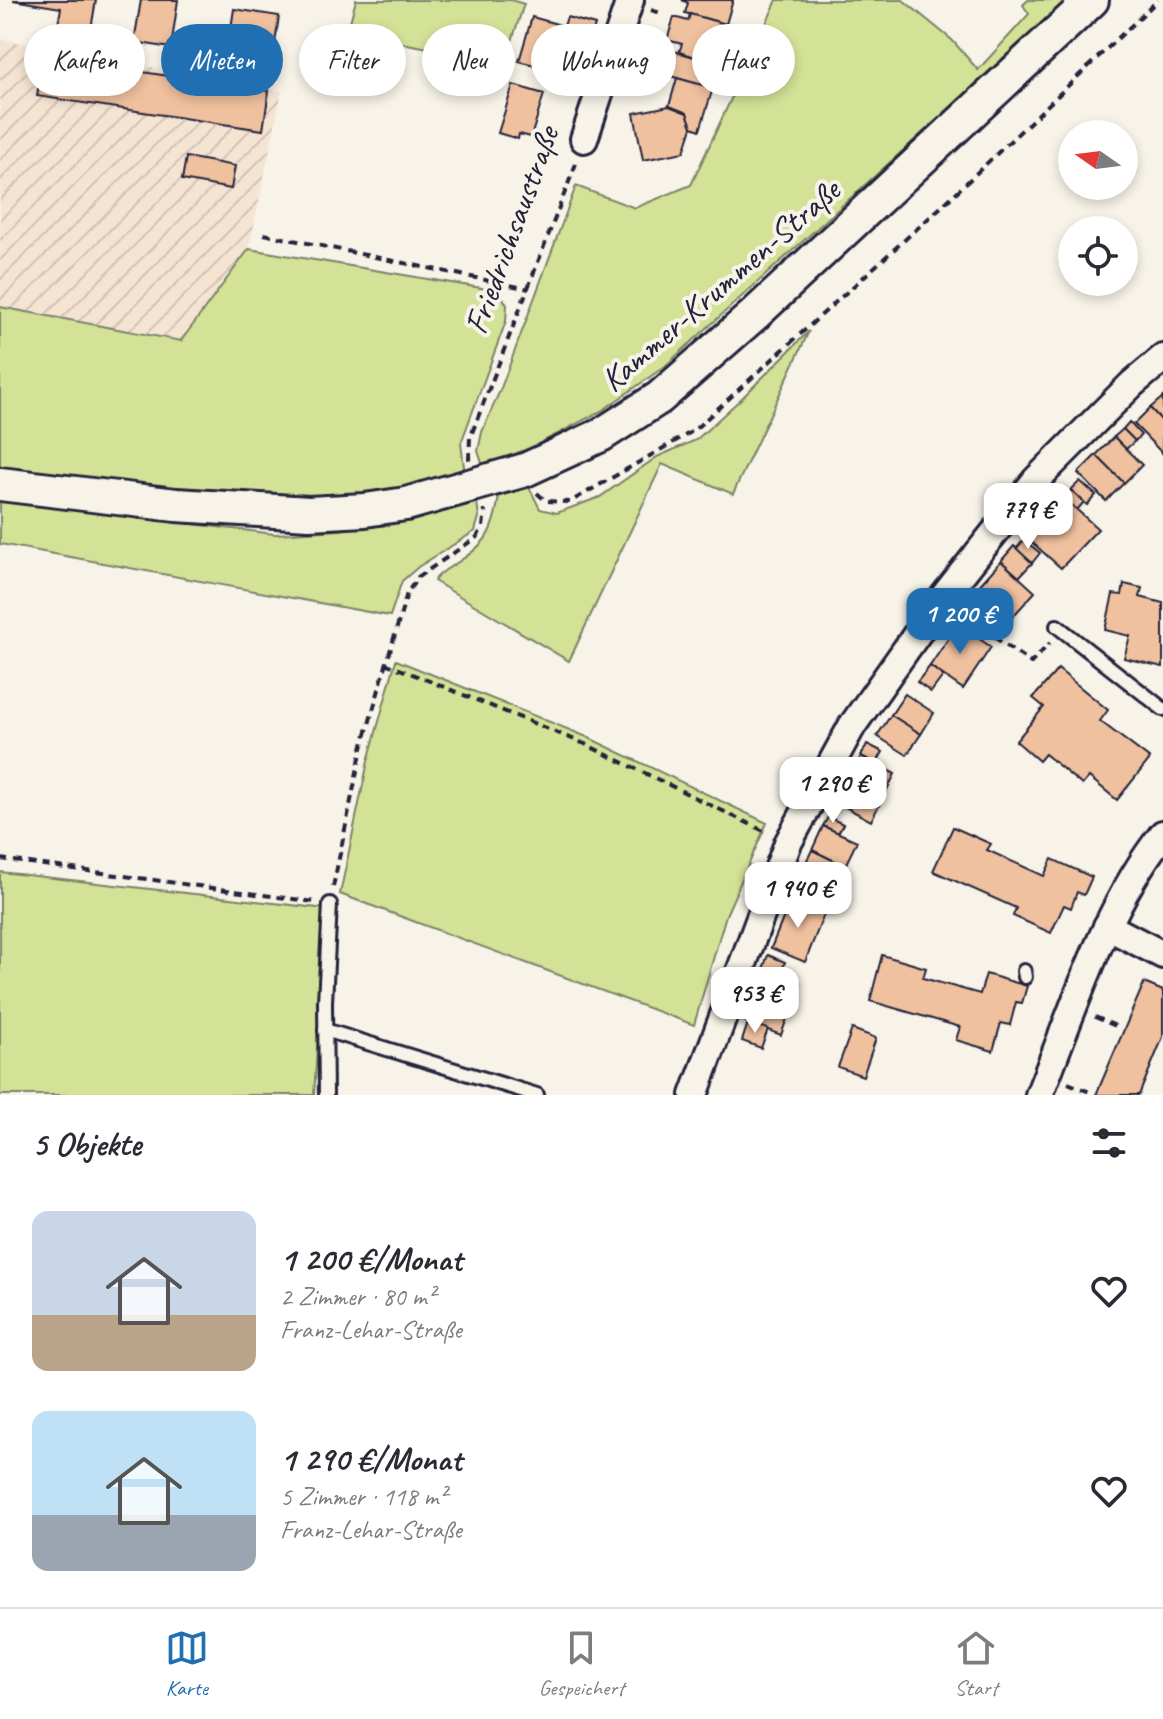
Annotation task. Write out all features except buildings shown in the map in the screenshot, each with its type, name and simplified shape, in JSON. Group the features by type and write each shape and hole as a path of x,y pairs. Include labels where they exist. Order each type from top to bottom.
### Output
{"street":[{"name":"Friedrichsaustraße","path":"584,139 630,0"},
{"name":"Kammer-Krummen-Straße","path":"0,484 176,505 309,513 406,504 525,470 601,435 659,398 755,314 1092,0"},
{"path":"694,1095 788,843 852,726 941,600 1036,480 1132,384 1163,358"},
{"path":"1039,1095 1054,1070 1107,926 1163,834"},
{"path":"1107,926 1163,955"}],"lane":[{"path":"1062,630 1163,709"},
{"path":"326,1095 330,904"},
{"path":"325,1030 537,1095"}],"path":[{"path":"525,470 539,496 546,501 570,502 693,431 941,207 1158,0"},
{"name":"Friedrichsaustraße","path":"470,438 584,139"},
{"path":"264,234 529,289"},
{"path":"0,859 330,904 343,833 385,663 411,584 477,537 486,516 483,500"},
{"path":"941,600 1031,663 1062,630"},
{"path":"385,663 585,744 788,843"}],"shaded area":[{"path":"0,39 24,43 24,96 145,96 145,66 161,69 161,96 281,96 249,249 181,341 0,307"}],"green space":[{"path":"356,0 511,0 524,4 515,31 515,24 422,24 422,47 406,44 406,24 349,24"},
{"path":"777,0 903,0 952,40 978,70 1029,14 1023,5 1028,0 1069,0 664,367 603,410 533,447 483,466 478,451 482,432 576,186 635,208 691,185 732,96 795,96 795,24 766,24"},
{"path":"249,249 499,291 507,305 506,321 461,443 462,478 364,496 304,500 190,494 0,471 0,307 181,341"},
{"path":"809,331 733,494 662,464 569,661 434,581 466,557 487,536 499,496 528,485 540,509 557,513 600,497 657,457 696,440"},
{"path":"0,501 275,534 339,530 427,516 477,502 479,517 475,531 418,567 402,581 390,616 0,544"},
{"path":"396,660 587,737 767,823 726,915 694,1025 340,894 368,761"},
{"path":"0,872 326,909 314,1095 0,1095"}]}
